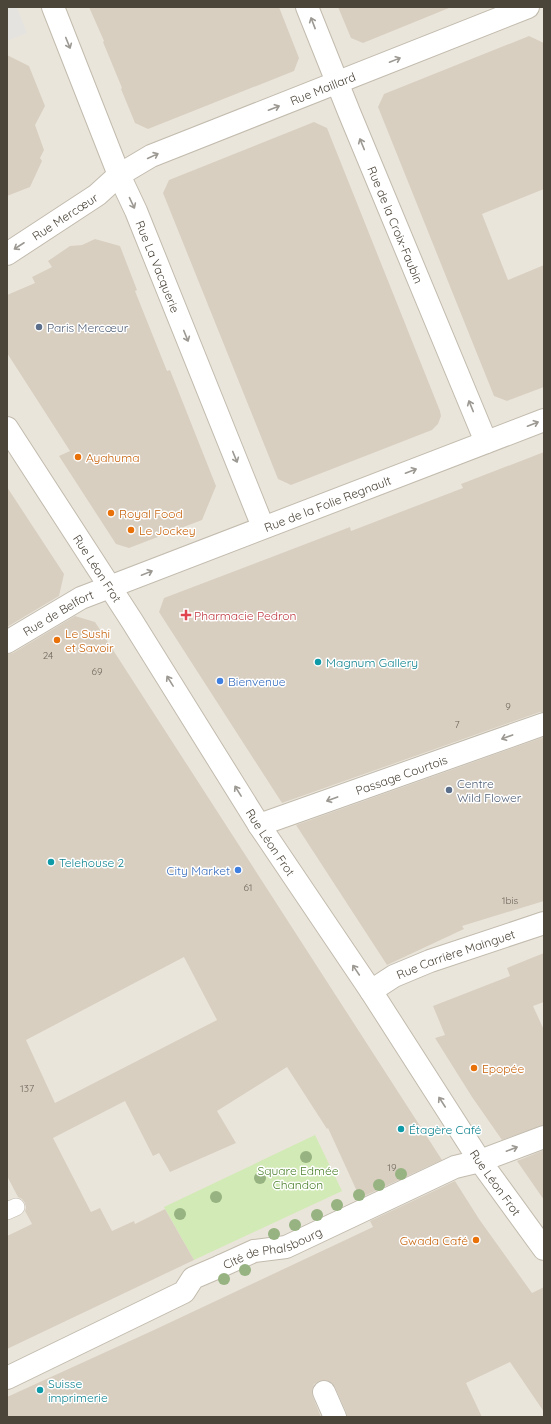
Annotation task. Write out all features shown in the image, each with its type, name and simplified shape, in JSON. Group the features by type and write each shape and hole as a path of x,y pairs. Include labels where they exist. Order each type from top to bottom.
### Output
{"street":[{"name":"Rue La Vacquerie","path":"53,7 119,176 139,219 263,527"},
{"name":"Rue de la Croix-Faubin","path":"307,7 486,442"},
{"name":"Rue Maillard","path":"119,176 151,156 528,7"},
{"name":"Rue Mercœur","path":"7,254 97,195 119,176"},
{"name":"Rue de la Folie Regnault","path":"110,588 263,527 544,420"},
{"name":"Rue Léon Frot","path":"7,428 110,588 259,825 370,991 480,1161 544,1249"},
{"name":"Rue de Belfort","path":"7,642 81,598 110,588"},
{"name":"Passage Courtois","path":"259,825 544,724"},
{"name":"Rue Carrière Mainguet","path":"370,991 394,976 422,964 544,923"},
{"name":"Cité de Phalsbourg","path":"7,1378 184,1292 193,1278 254,1251 286,1247 455,1167 480,1161 544,1137"},
{"path":"324,1392 335,1417"}],"shaded area":[{"path":"7,7 544,7 544,1417 7,1417"},
{"path":"7,7 17,7 27,33 7,41"}],"green space":[{"name":"Square Edmée Chandon","path":"315,1135 342,1191 194,1260 164,1207"}],"building":[{"path":"89,7 279,7 299,58 294,71 148,129 135,123 103,42 104,41"},
{"path":"338,7 449,8 363,43 351,38"},
{"path":"529,36 544,43 544,189 482,214 508,280 544,265 544,387 507,401 494,396 378,107 384,94"},
{"path":"7,55 29,66 45,106 35,125 44,150 40,158 42,161 30,187 7,196"},
{"path":"314,122 327,128 441,416 438,424 432,430 291,485 278,479 163,193 169,180"},
{"path":"95,239 120,246 137,290 135,291 167,371 170,370 216,486 202,520 129,548 116,544 59,456 70,451 7,353 7,295 35,283 32,277 52,267 48,261 70,246 82,245"},
{"path":"544,452 544,712 540,712 282,803 159,612 164,598 350,527 351,531 463,488 461,484"},
{"path":"7,487 64,574 59,596 7,627"},
{"path":"75,616 95,622 442,1160 360,1198 328,1128 327,1129 287,1067 217,1111 236,1143 170,1172 159,1153 153,1156 125,1101 53,1138 91,1212 100,1208 112,1231 134,1221 135,1224 165,1209 194,1260 7,1349 7,1236 32,1224 25,1211 25,1203 18,1197 7,1176 7,654 13,653","holes":["184,957 217,1020 55,1103 26,1040"]},
{"path":"544,737 544,901 462,926 464,929 387,965 296,825"},
{"path":"544,953 544,1002 533,1006 544,1030 544,1125 502,1140 472,1097 435,1038 445,1035 433,1006 510,976 507,968"},
{"path":"544,1150 544,1200 517,1161"},
{"path":"455,1181 479,1219 532,1293 544,1287 544,1412 510,1362 466,1383 482,1417 347,1417 335,1387 331,1382 325,1380 314,1384 312,1391 321,1417 7,1417 7,1397 373,1227 370,1221"}],"place":[{"name":"Paris Mercœur","path":"39,327"},
{"name":"Ayahuma","path":"78,457"},
{"name":"Royal Food","path":"111,513"},
{"name":"Le Jockey","path":"131,530"},
{"name":"Pharmacie Pedron","path":"186,615"},
{"name":"Le Sushi et Savoir","path":"57,640"},
{"name":"Magnum Gallery","path":"318,662"},
{"name":"Bienvenue","path":"220,681"},
{"name":"Centre Wild Flower","path":"449,790"},
{"name":"Telehouse 2","path":"51,862"},
{"name":"City Market","path":"238,870"},
{"name":"Epopée","path":"474,1068"},
{"name":"Étagère Café","path":"401,1129"},
{"name":"Gwada Café","path":"476,1240"},
{"name":"Suisse imprimerie","path":"40,1390"}]}
